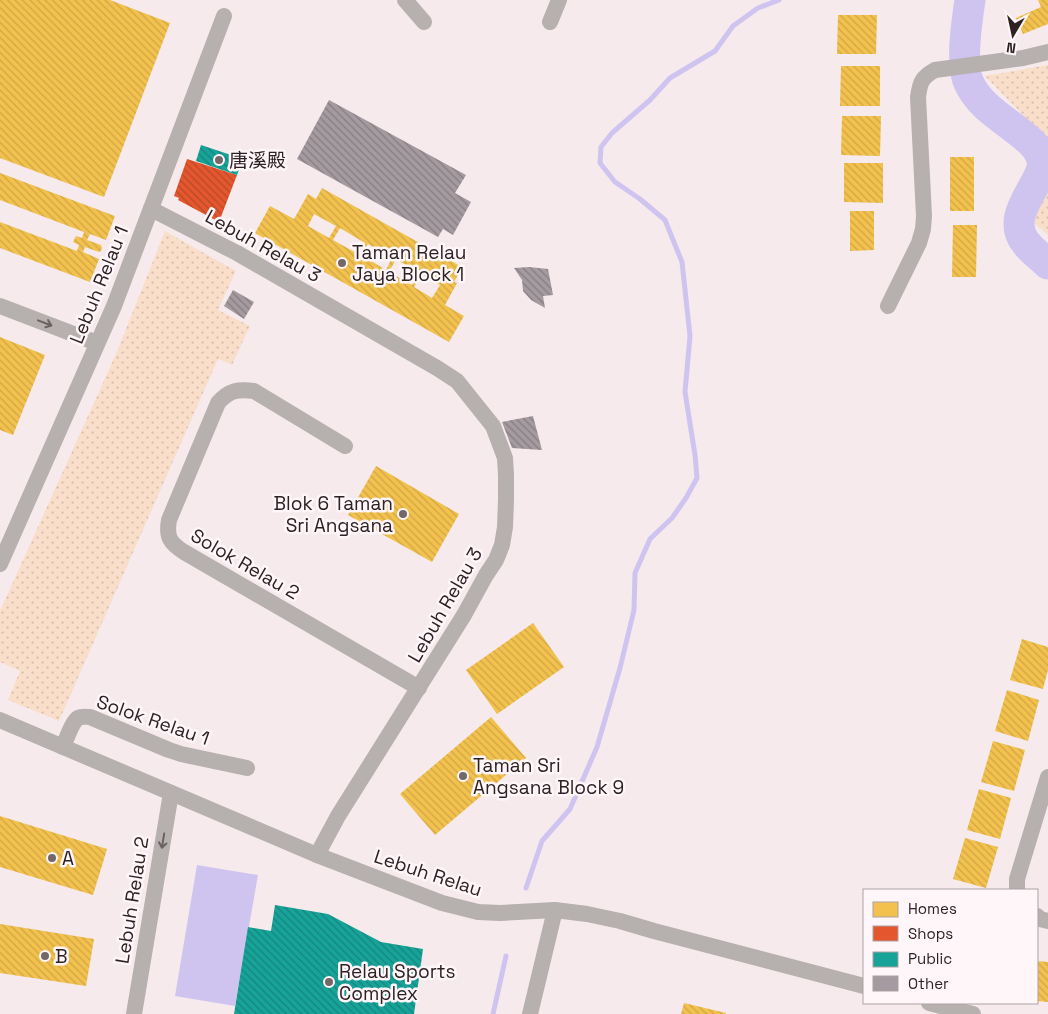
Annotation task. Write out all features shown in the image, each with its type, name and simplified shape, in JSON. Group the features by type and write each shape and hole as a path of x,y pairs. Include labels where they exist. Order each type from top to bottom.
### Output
{"street":[{"path":"550,22 559,0"},
{"path":"410,2 424,22"},
{"name":"Lebuh Relau 1","path":"0,564 114,306 224,16"},
{"path":"888,306 919,243 923,229 918,97 922,80 935,70 1023,58 1048,52"},
{"name":"Lebuh Relau 3","path":"151,209 237,253 457,381 493,426 505,458 505,527 502,545 496,560 419,688 338,816 317,856"},
{"path":"0,306 97,343"},
{"name":"Solok Relau 2","path":"345,446 254,391 242,390 223,396 218,403 169,520 167,528 168,537 175,546 184,552 419,688"},
{"name":"Solok Relau 1","path":"63,747 77,718 90,717 181,754 247,768"},
{"name":"Lebuh Relau","path":"0,720 317,856 442,903 478,912 500,913 555,910 587,914 620,921 863,986"},
{"path":"1017,889 1017,879 1048,777"},
{"name":"Lebuh Relau 2","path":"134,1014 171,793"},
{"path":"530,1014 555,910"},
{"path":"933,1004 972,1014"}],"shaded area":[{"path":"1048,65 1048,141 985,76"},
{"path":"1048,185 1048,235 1033,222"},
{"path":"165,231 236,271 218,310 250,326 232,365 218,359 59,721 8,700 20,671 0,662 0,611 116,354"},
{"path":"197,865 258,875 235,1006 175,996"}],"building: Homes":[{"path":"0,0 110,0 170,23 104,197 0,158"},
{"path":"1038,0 1048,0 1048,24 1023,34 1016,18 1041,7"},
{"path":"838,15 877,15 876,54 837,54"},
{"path":"841,66 880,66 880,106 840,106"},
{"path":"842,116 881,116 880,156 841,155"},
{"path":"950,157 974,157 974,211 950,211"},
{"path":"844,163 883,163 883,203 844,202"},
{"path":"0,173 115,216 106,240 90,234 87,240 101,245 102,248 99,252 85,247 83,252 99,259 90,282 0,248 0,222 77,251 79,245 73,242 76,236 82,238 84,232 0,200"},
{"name":"Taman Relau Jaya Block 1","path":"322,188 462,267 454,282 457,283 445,305 464,316 449,342 255,233 270,206 294,219 308,194 316,199","holes":["314,214 336,226 329,238 308,226","340,228 365,243 358,254 333,240","368,244 392,258 386,270 361,255","396,259 419,273 412,285 389,272","422,274 440,285 432,298 414,287"]},
{"path":"850,211 874,211 874,250 850,251"},
{"path":"953,225 977,225 976,277 952,277"},
{"path":"0,337 45,355 13,435 0,430"},
{"name":"Blok 6 Taman Sri Angsana","path":"376,466 459,514 432,562 348,515"},
{"path":"533,623 564,667 497,714 466,670"},
{"path":"1022,639 1048,647 1048,670 1043,689 1010,680"},
{"path":"1007,690 1039,700 1028,741 995,731"},
{"name":"Taman Sri Angsana Block 9","path":"491,717 526,758 435,835 400,794"},
{"path":"993,741 1025,750 1014,791 981,782"},
{"path":"979,789 1011,798 1000,839 967,830"},
{"name":"A","path":"0,816 107,849 93,895 0,867"},
{"path":"965,838 998,847 986,888 953,879"},
{"name":"B","path":"0,924 94,939 86,986 0,973"},
{"path":"1038,961 1048,962 1048,1002 1038,1001"},
{"path":"684,1003 726,1013 726,1014 681,1014"}],"building: Shops":[{"path":"187,159 237,175 219,222 174,196"}],"building: Public":[{"name":"唐溪殿","path":"201,145 243,159 237,175 196,161"},
{"name":"Relau Sports Complex","path":"275,905 328,914 381,942 423,949 414,1014 234,1014 248,927 271,931"}],"building: Other":[{"path":"329,100 466,175 455,193 471,202 453,235 443,229 438,237 297,159"},
{"path":"514,268 548,269 553,295 543,296 545,308 531,300 523,291 522,280"},
{"path":"233,290 254,302 244,319 224,306"},
{"path":"533,416 542,450 512,448 502,422"}],"waterway":[{"path":"526,888 542,841 570,809 597,747 620,668 634,610 635,573 650,539 672,518 697,478 685,392 690,336 682,262 665,220 640,199 615,182 600,163 601,147 612,133 650,100 670,78 715,51 733,26 758,8 779,0"},
{"path":"970,0 965,43 966,75 977,97 1031,142 1040,154 1042,159 1041,170 1021,211 1019,227 1026,243 1048,264"},
{"path":"493,1014 506,956"}],"place":[{"name":"唐溪殿","path":"219,160"},
{"name":"Taman Relau Jaya Block 1","path":"342,263"},
{"name":"Blok 6 Taman Sri Angsana","path":"403,514"},
{"name":"Taman Sri Angsana Block 9","path":"463,776"},
{"name":"A","path":"52,858"},
{"name":"B","path":"45,956"},
{"name":"Relau Sports Complex","path":"329,982"}]}
